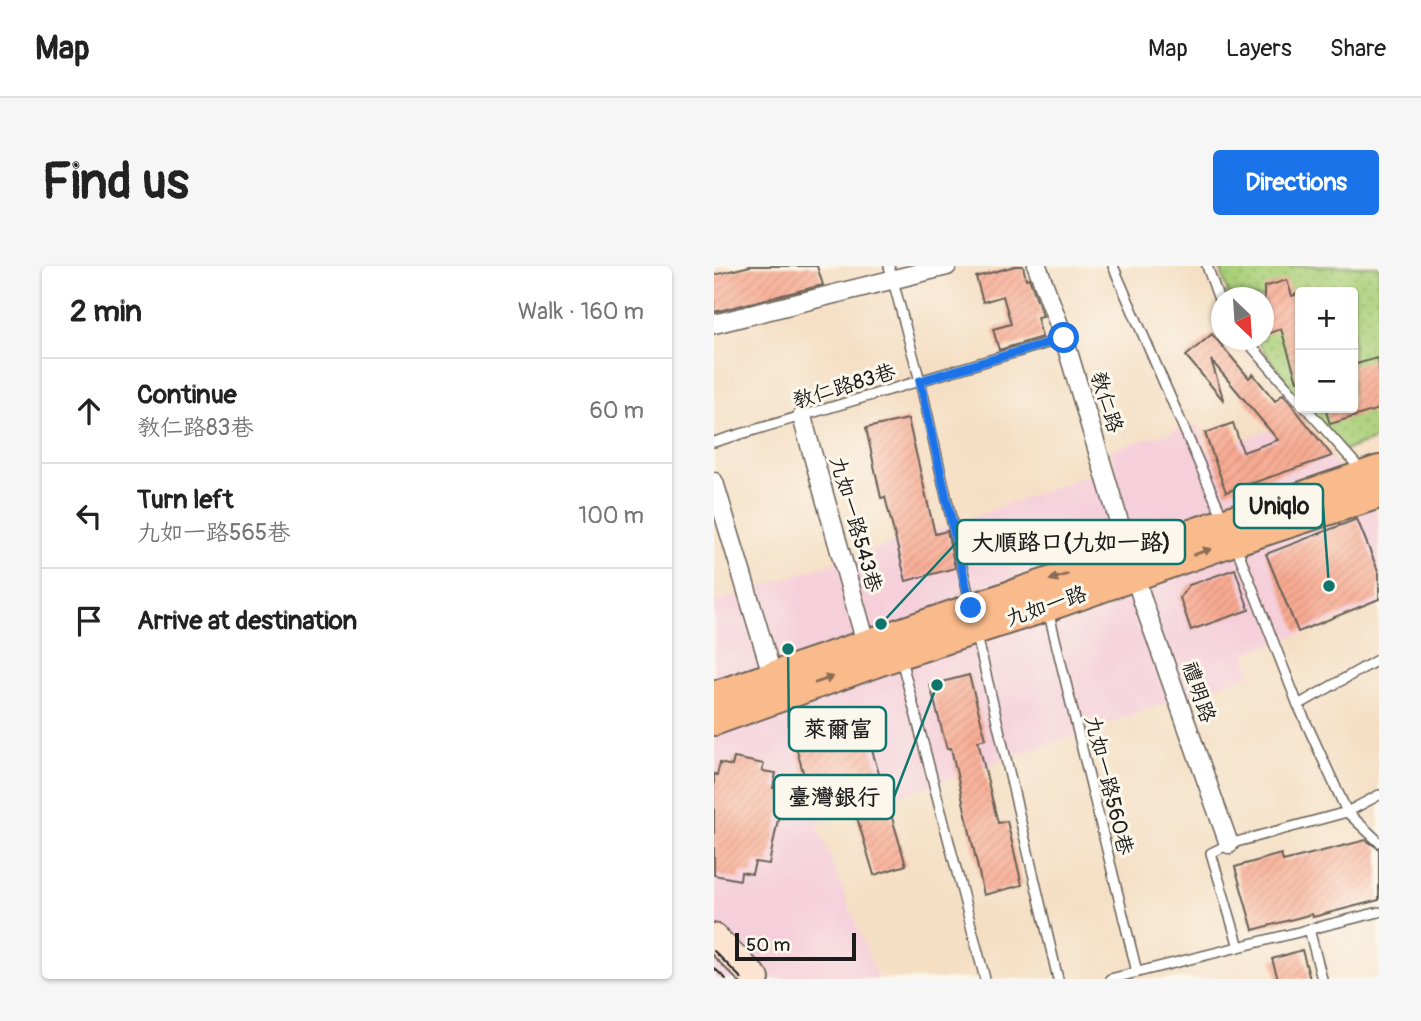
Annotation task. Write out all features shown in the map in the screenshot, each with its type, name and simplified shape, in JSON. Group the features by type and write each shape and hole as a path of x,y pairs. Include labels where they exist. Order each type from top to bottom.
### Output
{"main road":[{"name":"九如一路","path":"714,696 776,686 900,654 974,619 1376,482"},
{"name":"九如一路","path":"714,721 776,686 866,643 974,619 1047,607 1132,564"}],"street":[{"path":"714,324 891,273 947,266"},
{"name":"教仁路","path":"1037,266 1064,338 1132,564"},
{"name":"九如一路543巷","path":"802,417 866,643"},
{"path":"714,482 776,686"},
{"name":"禮明路","path":"1132,564 1229,844"},
{"path":"714,937 756,979"}],"lane":[{"path":"1113,266 1230,532 1298,705 1347,812 1379,842"},
{"path":"1207,266 1214,287"},
{"path":"891,273 920,381 1058,979"},
{"name":"教仁路83巷","path":"714,442 1064,338"},
{"path":"1255,350 1295,395"},
{"path":"1311,413 1376,482"},
{"name":"九如一路560巷","path":"1047,607 1137,972"},
{"path":"900,654 985,979"},
{"path":"1298,705 1379,659"},
{"path":"1239,947 1211,853 1229,844 1347,812 1379,795"},
{"path":"1110,979 1379,912"},
{"path":"1309,929 1322,979"}],"shaded area":[{"path":"1297,420 1373,507 1379,519 1379,605 1245,654 1251,674 817,824 878,979 714,979 714,602 965,520 1115,465 1110,450 1197,424 1209,452"}],"green space":[{"path":"1220,266 1379,266 1379,438 1339,452 1310,413 1358,413 1358,287 1295,287 1295,393 1263,350 1274,350 1274,287 1226,287"}],"building":[{"path":"750,266 817,266 823,285 714,312 714,275"},
{"path":"1023,266 1026,279 1029,278 1043,316 1037,317 1042,337 999,350 993,329 1011,324 1003,296 983,302 976,277"},
{"path":"1287,280 1292,296 1295,295 1295,374 1281,329 1274,331 1274,287 1264,287"},
{"path":"1211,335 1211,350 1225,350 1249,378 1253,374 1275,401 1283,394 1295,413 1298,413 1332,456 1226,492 1205,433 1233,423 1243,452 1278,440 1211,360 1224,401 1186,356"},
{"path":"1377,358 1379,409 1330,424 1327,413 1358,413 1358,364"},
{"path":"908,419 935,534 947,531 955,568 906,581 885,497 881,498 866,428"},
{"path":"1357,519 1379,573 1379,599 1298,632 1266,554"},
{"path":"1235,569 1249,610 1191,630 1180,598 1189,585"},
{"path":"969,675 986,739 978,741 998,823 1007,821 1022,885 984,895 951,748 947,749 930,685"},
{"path":"859,706 906,865 874,875 851,797 813,808 791,729"},
{"path":"734,758 764,764 762,771 776,773 773,788 784,790 769,864 755,862 752,874 741,872 740,880 714,875 714,774 717,775 720,763 732,766"},
{"path":"1366,840 1379,849 1379,900 1253,930 1235,867 1281,854 1283,861"},
{"path":"1302,950 1310,979 1278,979 1272,959"}],"tram line":[{"path":"714,951 742,979"},
{"path":"714,968 726,979"}],"place":[{"name":"Uniqlo","path":"1329,586"},
{"name":"大順路口(九如一路)","path":"881,624"},
{"name":"萊爾富","path":"788,649"},
{"name":"臺灣銀行","path":"937,685"}],"route":[{"path":"971,608 920,381 1064,338"}]}
